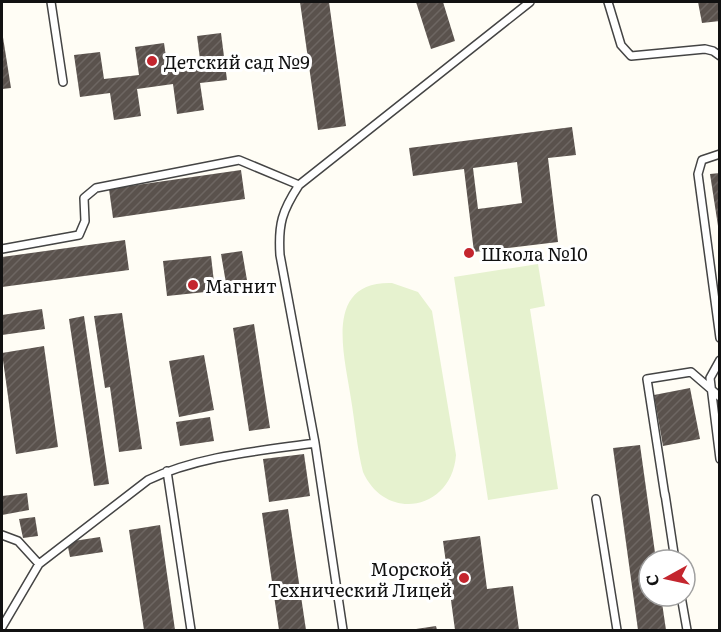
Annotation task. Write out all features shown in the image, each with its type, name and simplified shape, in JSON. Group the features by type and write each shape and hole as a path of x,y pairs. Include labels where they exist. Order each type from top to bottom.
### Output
{"lane":[{"path":"51,2 63,82"},
{"path":"343,630 315,442 280,255 279,232 284,209 298,185 530,2"},
{"path":"608,2 621,45 631,56 705,49 720,56"},
{"path":"720,154 702,160 698,174 720,338"},
{"path":"2,249 79,235 84,229 84,198 96,188 239,160 298,185"},
{"path":"720,360 710,378 720,459"},
{"path":"673,548 647,379 691,372 720,397"},
{"path":"2,627 39,564 148,480 167,471 239,454 315,442"},
{"path":"167,471 191,630"},
{"path":"663,480 665,496"},
{"path":"596,499 617,630"},
{"path":"2,535 18,542 39,564"},
{"path":"683,608 687,630"}],"green space":[{"path":"538,264 545,306 530,309 558,489 488,500 454,277"},
{"path":"392,283 418,292 432,311 456,455 452,474 443,488 431,498 417,503 401,504 387,499 373,488 363,472 345,363 343,324 347,308 355,294 370,286"}],"building":[{"path":"300,2 329,2 346,126 318,130"},
{"path":"416,2 443,2 455,41 431,49"},
{"path":"698,2 720,2 720,21 702,23"},
{"path":"2,31 11,88 2,89"},
{"path":"221,33 227,80 200,83 204,110 177,114 173,84 137,89 141,116 114,120 110,93 80,97 74,55 100,52 104,79 139,75 135,47 164,43 168,71 201,67 197,36"},
{"path":"572,127 576,155 548,158 558,242 474,252 464,169 413,176 409,148","holes":["517,162 522,203 478,209 473,168"]},
{"path":"241,170 245,199 113,218 109,189"},
{"path":"720,173 720,226 718,226 710,174"},
{"path":"125,240 129,270 2,287 2,257"},
{"path":"242,251 248,286 227,289 221,254"},
{"path":"211,256 215,291 167,296 163,261"},
{"path":"42,309 45,329 2,335 2,315"},
{"path":"122,313 142,449 119,452 110,387 105,388 94,316"},
{"path":"84,316 109,484 94,486 69,319"},
{"path":"254,324 270,428 249,431 233,328"},
{"path":"44,346 58,447 16,454 2,353"},
{"path":"204,355 214,410 179,417 169,361"},
{"path":"690,388 700,439 663,446 654,395"},
{"path":"210,417 214,441 180,446 176,422"},
{"path":"640,445 654,548 637,548 637,608 663,608 666,630 638,630 613,448"},
{"path":"304,454 310,496 269,502 263,459"},
{"path":"27,493 29,510 2,515 2,496"},
{"path":"288,509 306,630 279,630 262,513"},
{"path":"35,517 38,536 23,538 19,519"},
{"path":"160,525 175,630 144,630 129,530"},
{"path":"480,536 487,589 513,586 519,630 455,630 443,541"},
{"path":"100,537 103,552 70,557 67,542"},
{"path":"436,626 437,630 416,630 416,629"}],"place":[{"name":"Детский сад №9","path":"152,61"},
{"name":"Школа №10","path":"469,253"},
{"name":"Магнит","path":"193,285"},
{"name":"Морской Технический Лицей","path":"464,578"}]}
